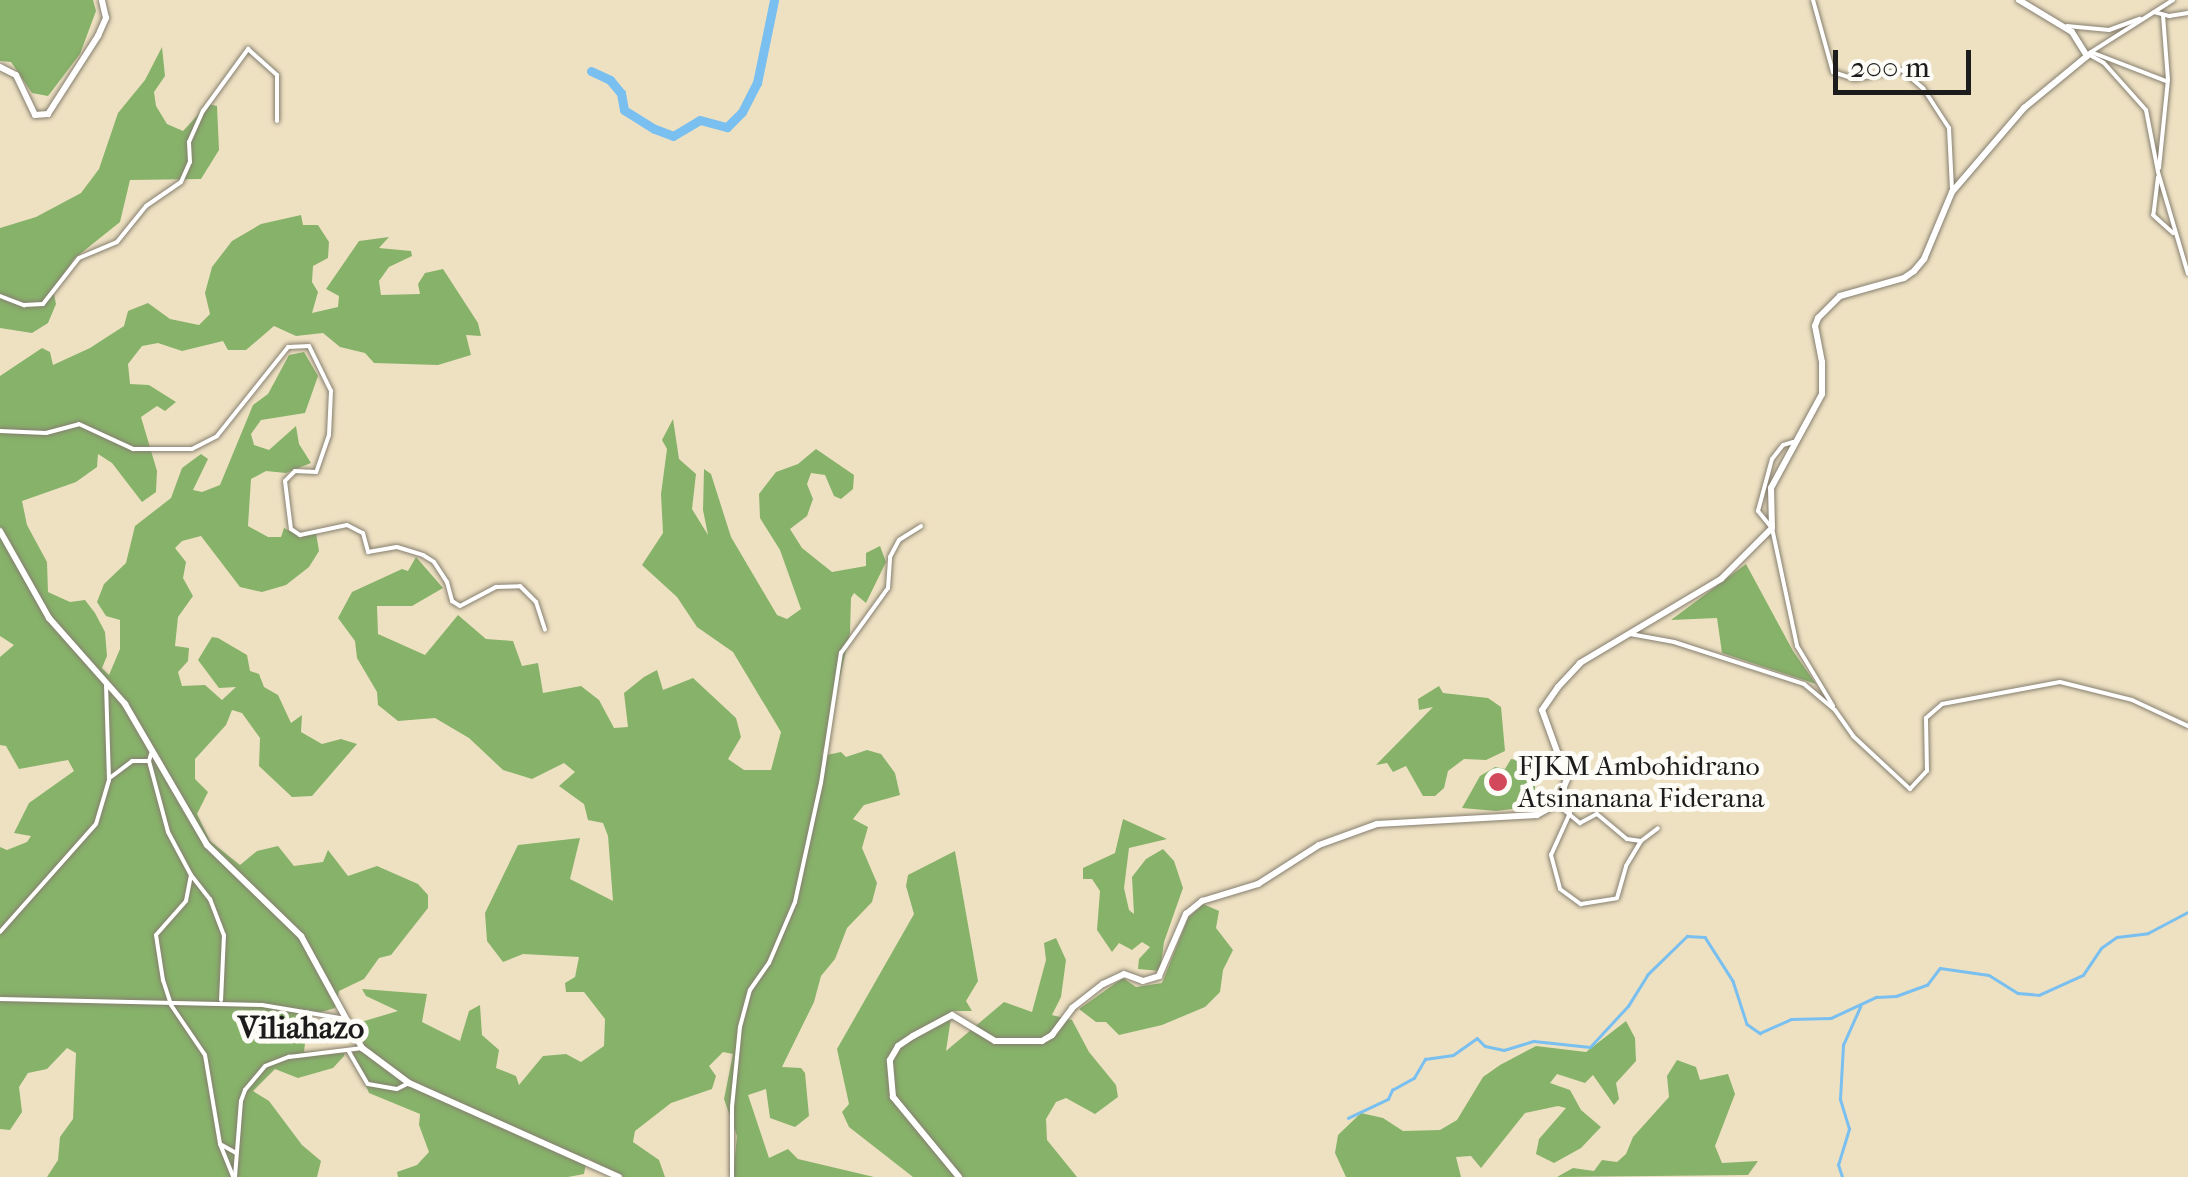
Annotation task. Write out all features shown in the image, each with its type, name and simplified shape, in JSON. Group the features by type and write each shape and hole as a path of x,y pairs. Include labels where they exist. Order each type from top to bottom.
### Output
{"street":[{"path":"0,67 16,75 36,115 48,114 98,36 106,18 102,0"},
{"path":"1813,0 1832,72 1854,79 1902,70 1922,88 1949,128 1952,192"},
{"path":"2019,0 2062,26 2104,63 2146,110 2158,172 2188,274"},
{"path":"2172,0 2090,53 2024,108 1952,192 1924,260 1914,271 1904,278 1840,296 1818,318 1822,394 1771,488 1772,528 1797,646 1853,736 1910,789 1927,772 1926,718 1942,704 2060,682 2088,686 2188,726"},
{"path":"2154,12 2188,13"},
{"path":"2163,14 2168,82 2153,215 2176,237"},
{"path":"2062,26 2110,30 2147,16"},
{"path":"0,296 24,305 43,304 80,258 118,242 142,209 181,182 190,162 189,142 203,111 248,49 276,75 278,121"},
{"path":"2090,53 2168,82"},
{"path":"0,431 46,432 79,424 133,449 192,449 217,436 288,347 309,346 331,391 329,435 316,472 295,471 285,481 290,530 300,535 347,525 363,532 368,552 397,547 423,555 434,562 448,582 452,601 460,606 496,587 520,586 536,602 546,630"},
{"path":"1772,528 1760,518 1758,500 1772,458 1783,445 1793,442"},
{"path":"732,1177 732,1107 740,1028 750,990 777,946 795,902 821,783 841,654 888,588 890,557 900,540 921,526"},
{"path":"959,1177 894,1097 890,1060 898,1046 952,1015 995,1041 1042,1041 1052,1035 1072,1008 1102,984 1124,974 1143,981 1159,976 1186,914 1202,901 1258,884 1319,845 1377,824 1536,815 1557,804 1567,779 1542,710 1580,662 1721,579 1772,528"},
{"path":"0,531 49,618 126,704 150,757 207,845 301,936 362,1048 409,1084 619,1177"},
{"path":"1630,634 1674,642 1804,684 1835,710"},
{"path":"0,932 90,835 109,780 106,679"},
{"path":"109,780 132,760 150,757"},
{"path":"150,757 168,832 191,876 210,899 224,935 220,1002"},
{"path":"1557,804 1580,823 1597,814 1627,839 1641,841"},
{"path":"1570,813 1551,855 1560,890 1581,904 1618,898 1626,866 1641,841 1658,828"},
{"path":"191,876 186,901 156,935 171,1004 205,1055 220,1144 234,1177"},
{"path":"0,1000 220,1002 346,1018"},
{"path":"234,1177 244,1090 265,1066 289,1057 362,1048"},
{"path":"348,1050 368,1084 397,1089 409,1084"},
{"path":"220,1144 236,1153"}],"green space":[{"path":"0,0 93,0 96,11 80,54 48,96 32,93 11,62 0,61"},
{"path":"162,47 165,76 154,92 156,106 167,124 183,131 208,104 217,106 219,150 201,179 130,180 120,222 75,258 53,289 56,304 48,323 32,333 0,328 0,228 36,217 81,193 99,169 118,113 145,80"},
{"path":"301,215 303,225 318,225 329,242 328,258 313,266 312,282 318,292 312,313 338,307 339,296 326,289 359,241 389,237 379,248 411,251 412,256 389,267 379,281 381,295 420,294 418,284 425,273 443,269 478,323 481,336 466,335 471,355 438,365 374,363 365,353 340,347 323,333 296,336 274,326 246,350 228,350 223,341 182,351 158,343 142,346 128,364 130,384 149,385 176,402 165,411 157,406 141,417 157,471 156,492 142,502 112,463 98,454 97,467 76,482 22,501 27,525 47,562 48,592 70,602 85,600 95,613 105,632 107,656 102,668 109,675 120,649 120,620 106,616 97,602 104,584 126,563 135,526 171,498 182,468 201,454 208,459 193,490 202,492 220,485 253,405 268,394 289,355 304,352 318,376 305,413 261,420 251,434 254,445 269,450 296,426 299,444 311,463 286,473 266,471 251,479 248,526 268,537 281,537 284,528 301,536 316,533 319,551 309,567 286,585 262,592 240,587 201,536 182,541 175,548 186,562 183,578 193,596 178,617 175,646 189,648 188,661 178,672 182,686 205,685 222,700 236,687 219,688 198,660 212,637 218,638 247,655 250,671 259,674 264,687 278,695 291,723 302,715 301,732 322,744 341,739 357,744 312,796 292,797 259,766 260,738 242,713 232,710 226,725 195,759 195,779 208,792 197,814 210,841 240,865 257,851 278,846 294,866 323,862 328,850 348,876 377,866 418,884 428,895 428,908 391,955 379,958 364,979 339,991 335,1008 308,1016 304,1052 345,1050 333,1068 298,1078 275,1069 253,1091 269,1101 302,1145 321,1161 317,1177 47,1177 58,1160 60,1137 73,1119 76,1053 67,1048 47,1069 28,1073 19,1087 22,1112 10,1130 0,1129 0,847 7,850 27,842 31,836 14,833 29,803 74,771 68,760 19,769 6,746 0,745 0,657 14,645 0,636 0,376 42,348 50,352 53,365 90,348 124,326 128,311 148,303 170,319 199,325 210,314 205,293 212,267 232,241 261,224"},
{"path":"673,419 679,459 696,474 692,509 708,535 703,510 704,469 711,474 731,537 777,615 787,619 801,609 780,550 760,518 759,494 776,472 798,464 816,449 854,475 853,489 841,499 834,496 825,475 811,473 807,484 813,499 807,516 790,529 802,548 832,572 866,566 866,553 880,546 886,562 866,603 854,593 851,598 850,633 822,756 841,752 846,757 867,750 881,754 895,773 900,795 864,805 853,819 868,827 862,848 877,883 872,902 847,928 835,959 821,976 814,1002 782,1067 801,1068 805,1073 809,1116 795,1127 770,1118 766,1089 748,1095 769,1158 788,1149 798,1159 874,1177 733,1177 737,1136 724,1099 733,1054 723,1052 709,1066 716,1076 712,1089 671,1103 635,1131 633,1142 659,1160 665,1177 621,1177 587,1158 584,1174 568,1177 398,1177 397,1172 417,1165 429,1152 419,1125 420,1114 369,1093 352,1054 357,1050 361,1022 398,1011 366,996 362,989 427,994 422,1022 460,1041 469,1011 480,1005 482,1035 499,1050 496,1068 516,1076 519,1085 543,1056 566,1054 581,1062 604,1046 605,1019 584,992 566,992 565,983 575,977 579,957 523,954 503,962 487,941 485,913 518,845 580,838 570,879 613,901 608,836 603,823 588,820 584,804 559,786 575,772 564,763 532,779 503,770 469,738 435,718 398,721 378,705 377,692 357,658 355,641 338,618 352,592 402,569 408,571 416,557 443,588 412,606 377,606 378,634 425,655 458,615 486,639 513,641 522,666 538,663 543,693 581,686 599,700 614,728 628,727 624,693 644,677 657,670 663,690 693,678 736,718 741,737 728,759 744,770 771,770 781,732 733,652 697,627 677,597 642,565 663,533 661,494 667,449 662,440"},
{"path":"1746,564 1793,651 1816,684 1722,653 1717,618 1671,620"},
{"path":"1439,686 1443,693 1488,698 1501,707 1505,751 1486,760 1464,759 1448,771 1444,788 1435,796 1423,796 1406,766 1393,772 1387,763 1376,765 1433,707 1419,710 1418,699"},
{"path":"1511,759 1524,761 1535,775 1535,790 1543,805 1496,811 1462,808 1480,776 1495,767 1505,769"},
{"path":"1123,819 1167,839 1129,848 1124,888 1129,910 1134,914 1132,877 1146,859 1163,849 1174,861 1183,888 1164,942 1160,971 1138,969 1139,959 1150,947 1142,942 1132,950 1119,943 1112,952 1097,930 1100,891 1092,879 1083,879 1083,868 1115,853"},
{"path":"955,851 978,981 966,1001 972,1011 952,1011 946,1051 1004,1002 1032,1012 1046,960 1044,943 1056,938 1066,960 1061,997 1052,1015 1072,1020 1089,1052 1116,1085 1118,1097 1095,1114 1066,1098 1056,1102 1046,1119 1047,1140 1077,1177 913,1177 849,1127 842,1112 849,1104 837,1049 914,914 906,886 908,875"},
{"path":"1203,904 1219,911 1216,928 1233,950 1223,970 1220,992 1205,1007 1162,1025 1119,1035 1106,1022 1096,1022 1079,1009 1123,978 1136,987 1162,983 1188,918"},
{"path":"1626,1021 1635,1038 1636,1061 1616,1083 1619,1099 1614,1105 1593,1075 1585,1083 1557,1074 1550,1083 1570,1090 1581,1110 1601,1127 1581,1148 1554,1163 1536,1154 1539,1139 1566,1108 1558,1106 1525,1113 1481,1168 1471,1156 1456,1157 1461,1177 1346,1177 1335,1153 1338,1135 1361,1113 1383,1118 1403,1131 1440,1130 1457,1120 1483,1077 1500,1065 1536,1046 1586,1052"},
{"path":"1677,1060 1696,1067 1700,1080 1728,1074 1735,1094 1715,1146 1722,1163 1758,1161 1748,1175 1557,1177 1573,1168 1594,1171 1602,1160 1617,1162 1626,1154 1633,1137 1669,1097 1667,1076"}],"waterway":[{"path":"591,71 610,80 621,93 624,110 655,129 673,136 700,120 727,127 742,112 757,83 774,0"},
{"path":"1348,1118 1388,1099 1392,1090 1414,1078 1425,1059 1453,1055 1477,1038 1485,1046 1504,1050 1534,1041 1590,1047 1628,1006 1647,975 1687,936 1705,937 1733,981 1747,1024 1760,1033 1791,1019 1831,1018 1876,997 1896,996 1927,985 1940,968 1989,975 2018,993 2039,995 2083,975 2101,948 2117,937 2148,933 2188,912"},
{"path":"1842,1177 1838,1165 1849,1129 1840,1099 1843,1045 1860,1007"}],"place":[{"name":"FJKM Ambohidrano Atsinanana Fiderana","path":"1498,782"}],"district":[{"name":"Viliahazo","path":"301,1028"}]}
